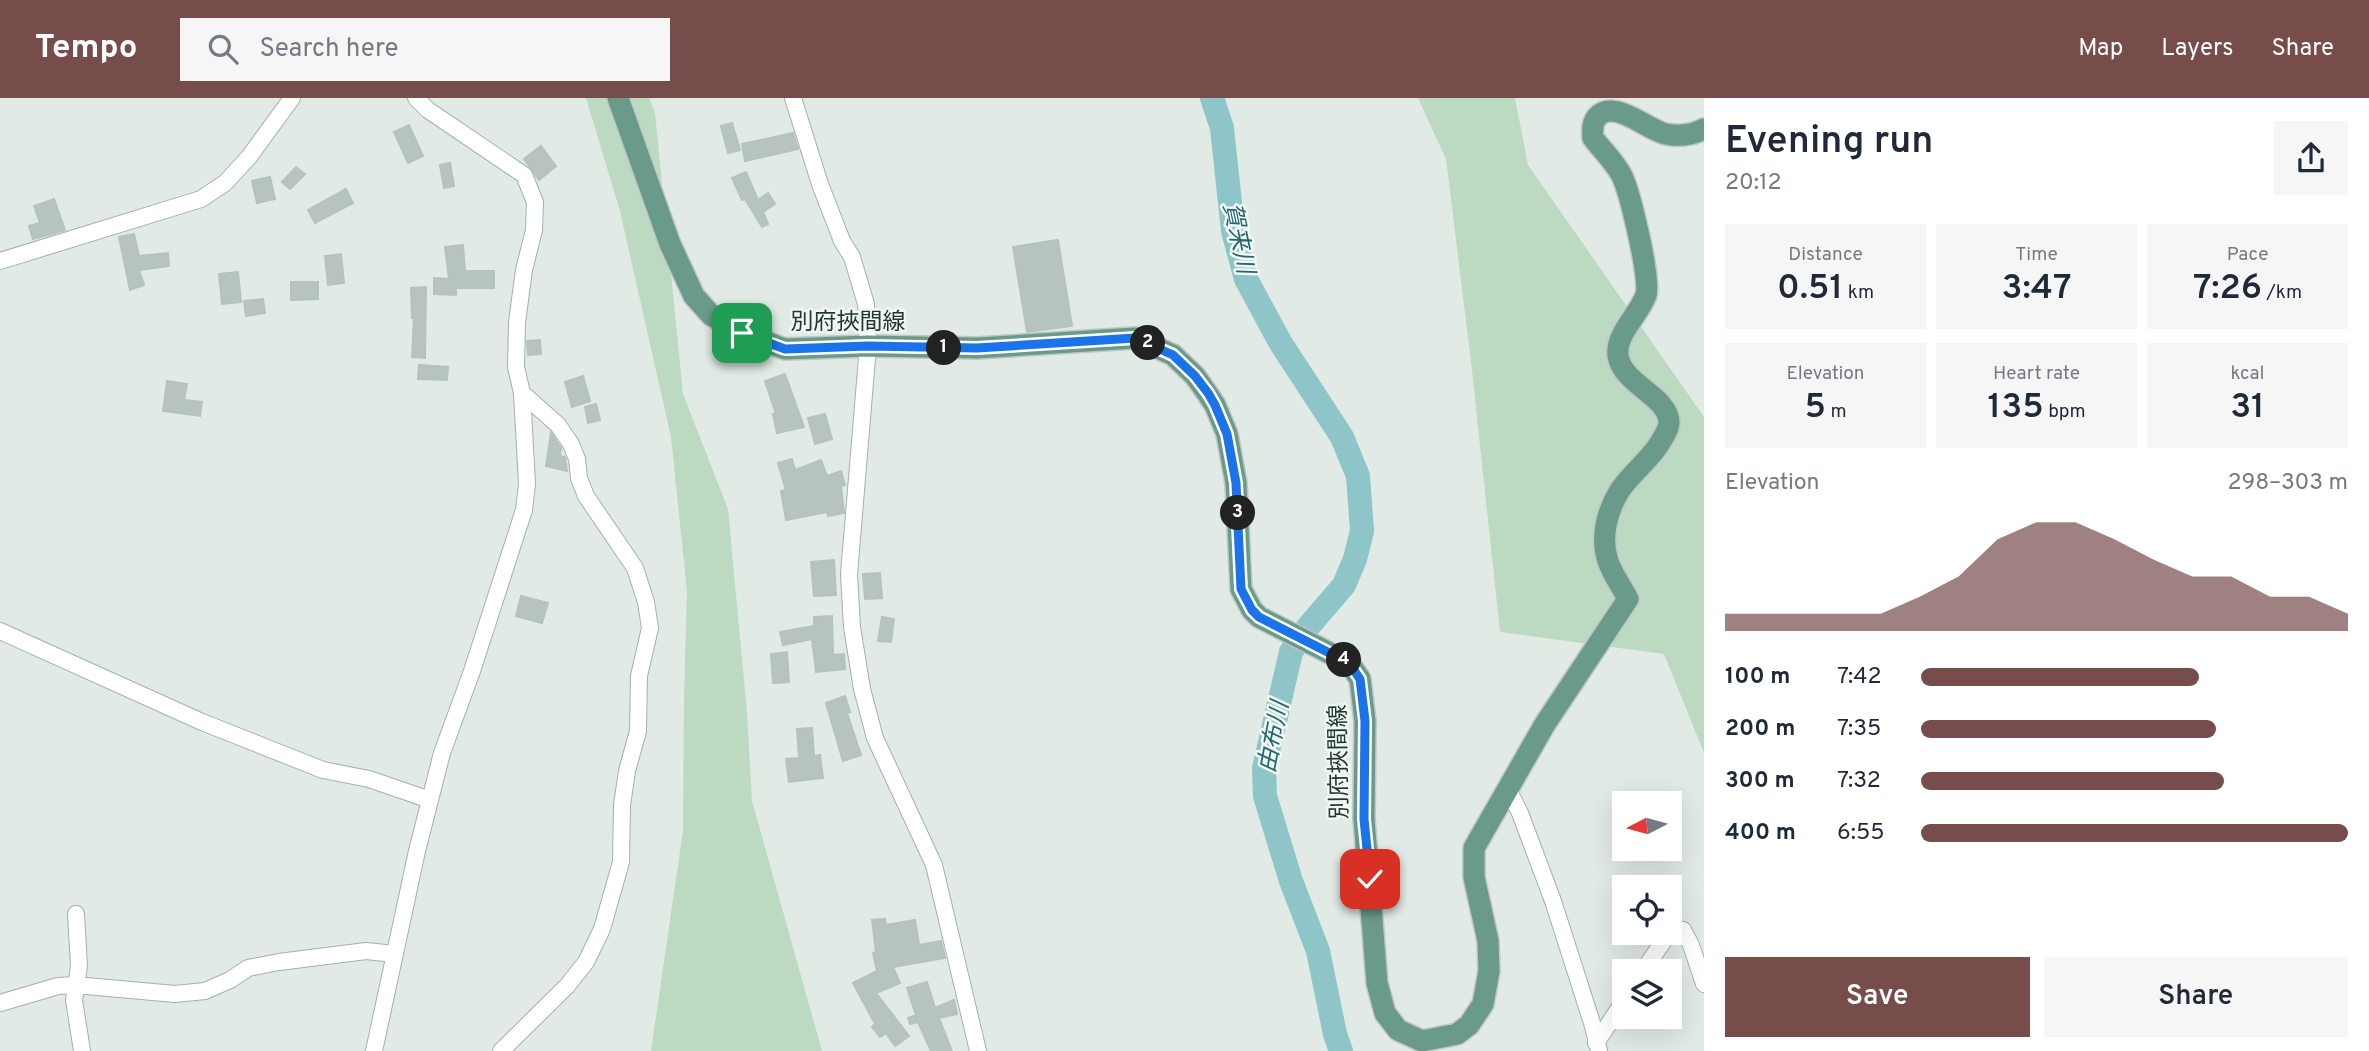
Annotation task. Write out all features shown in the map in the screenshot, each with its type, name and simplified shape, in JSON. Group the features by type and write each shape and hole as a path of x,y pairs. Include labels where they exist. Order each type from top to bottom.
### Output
{"main road":[{"name":"別府挾間線","path":"618,98 670,244 694,296 711,315 742,333 785,349 868,346 977,348 1135,338 1173,355 1195,376 1215,405 1227,434 1236,483 1241,589 1252,610 1259,617 1349,663 1360,679 1365,721 1364,819 1377,984 1385,1013 1398,1030 1422,1041 1457,1034 1469,1024 1483,1004 1489,971 1488,941 1474,877 1474,848 1545,724 1628,598 1608,561 1606,520 1621,490 1652,456 1665,435 1669,422 1665,410 1622,369 1618,355 1619,341 1640,308 1647,291 1641,247 1625,185 1618,168 1592,138 1591,130 1597,116 1617,104 1664,134 1681,136 1704,129"}],"street":[{"path":"0,261 201,199 225,183 249,157 292,98"},
{"path":"373,1051 429,800 442,753 472,671 524,510 527,484 522,393 516,367 517,322 524,270 534,230 535,202 524,175 428,110 416,98"},
{"path":"793,98 820,184 842,241 852,257 866,304 868,346 849,574 852,628 862,689 875,738 934,865 978,1051"},
{"path":"501,1051 566,986 586,962 602,929 621,862 622,805 627,771 638,731 639,676 650,628 646,603 635,568 586,496 579,478 578,459 571,444 558,425 522,393"},
{"path":"0,631 202,722 323,770 369,779 429,800"},
{"path":"1508,789 1520,813 1553,901 1590,1013 1598,1047"},
{"path":"76,914 79,966 74,1000 82,1051"},
{"path":"1682,930 1691,946 1704,984"},
{"path":"0,1003 58,986 75,985 175,994 205,991 248,968 366,951 394,954"},
{"path":"1598,1047 1612,1022"}],"green space":[{"path":"586,98 649,98 655,113 683,394 728,509 747,713 752,801 822,1051 651,1051 683,831 687,591 671,437 620,211"},
{"path":"1418,98 1515,98 1528,165 1704,417 1704,753 1664,654 1500,632 1446,159"}],"building":[{"path":"732,123 740,150 728,153 721,126"},
{"path":"409,125 423,156 408,163 394,132"},
{"path":"793,133 798,149 745,161 742,144"},
{"path":"541,146 556,166 539,180 524,159"},
{"path":"450,163 454,186 444,188 440,165"},
{"path":"296,167 305,174 290,189 282,182"},
{"path":"746,172 758,200 768,193 775,204 763,212 768,224 762,227 745,199 742,200 732,178"},
{"path":"270,177 275,199 257,203 252,181"},
{"path":"346,189 353,203 315,223 308,210"},
{"path":"54,199 65,230 33,239 29,226 40,223 34,206"},
{"path":"134,234 139,256 168,253 169,266 139,270 144,285 130,290 119,237"},
{"path":"1058,240 1072,326 1027,332 1013,247"},
{"path":"463,245 465,271 494,271 494,288 456,288 456,295 434,294 434,278 449,279 445,247"},
{"path":"341,254 344,283 328,285 325,256"},
{"path":"238,272 241,302 222,304 219,274"},
{"path":"291,282 318,282 318,299 291,300"},
{"path":"426,287 425,358 412,357 414,318 411,288"},
{"path":"263,299 265,313 246,316 244,301"},
{"path":"540,340 541,354 528,355 527,341"},
{"path":"419,365 448,367 447,380 418,379"},
{"path":"785,374 804,427 777,433 773,414 776,414 765,381"},
{"path":"583,376 590,401 572,407 565,382"},
{"path":"167,381 187,384 184,400 202,402 200,416 163,411"},
{"path":"596,404 600,420 588,423 585,407"},
{"path":"825,414 832,439 815,444 808,418"},
{"path":"551,433 561,448 560,456 565,457 567,471 546,466"},
{"path":"792,459 795,470 821,460 827,476 841,471 845,485 841,486 844,513 828,516 827,512 786,520 781,491 786,490 778,463"},
{"path":"834,560 836,595 814,596 811,562"},
{"path":"880,573 882,598 865,599 863,574"},
{"path":"521,596 548,603 542,623 516,616"},
{"path":"832,616 833,655 844,654 845,669 816,672 812,639 783,645 780,632 814,626 814,617"},
{"path":"882,617 894,619 891,642 878,641"},
{"path":"787,652 789,682 773,683 771,654"},
{"path":"845,696 850,712 847,713 861,755 843,761 826,703"},
{"path":"812,728 814,756 820,755 823,778 789,782 786,759 799,758 797,729"},
{"path":"885,919 886,925 915,920 919,945 941,941 945,958 893,967 900,983 876,993 909,1036 895,1046 886,1033 880,1037 872,1027 875,1024 853,983 877,971 873,953 876,952 872,920"},
{"path":"927,982 935,1008 954,1000 957,1014 939,1018 952,1051 931,1051 918,1022 910,1024 908,1018 916,1015 907,988"}],"waterway":[{"name":"由布川","path":"1212,98 1222,128 1233,231 1246,279 1280,342 1342,437 1358,476 1362,531 1355,559 1344,585 1308,627 1291,652 1264,768 1265,796 1291,881 1318,951 1341,1051"}],"route":[{"path":"742,333 785,349 868,346 977,348 1135,338 1173,355 1208,393 1227,434 1236,483 1241,589 1244,598 1259,617 1349,663 1360,679 1365,721 1364,819 1370,879"}],"water label":[{"name":"賀来川","path":"1239,238"}]}
